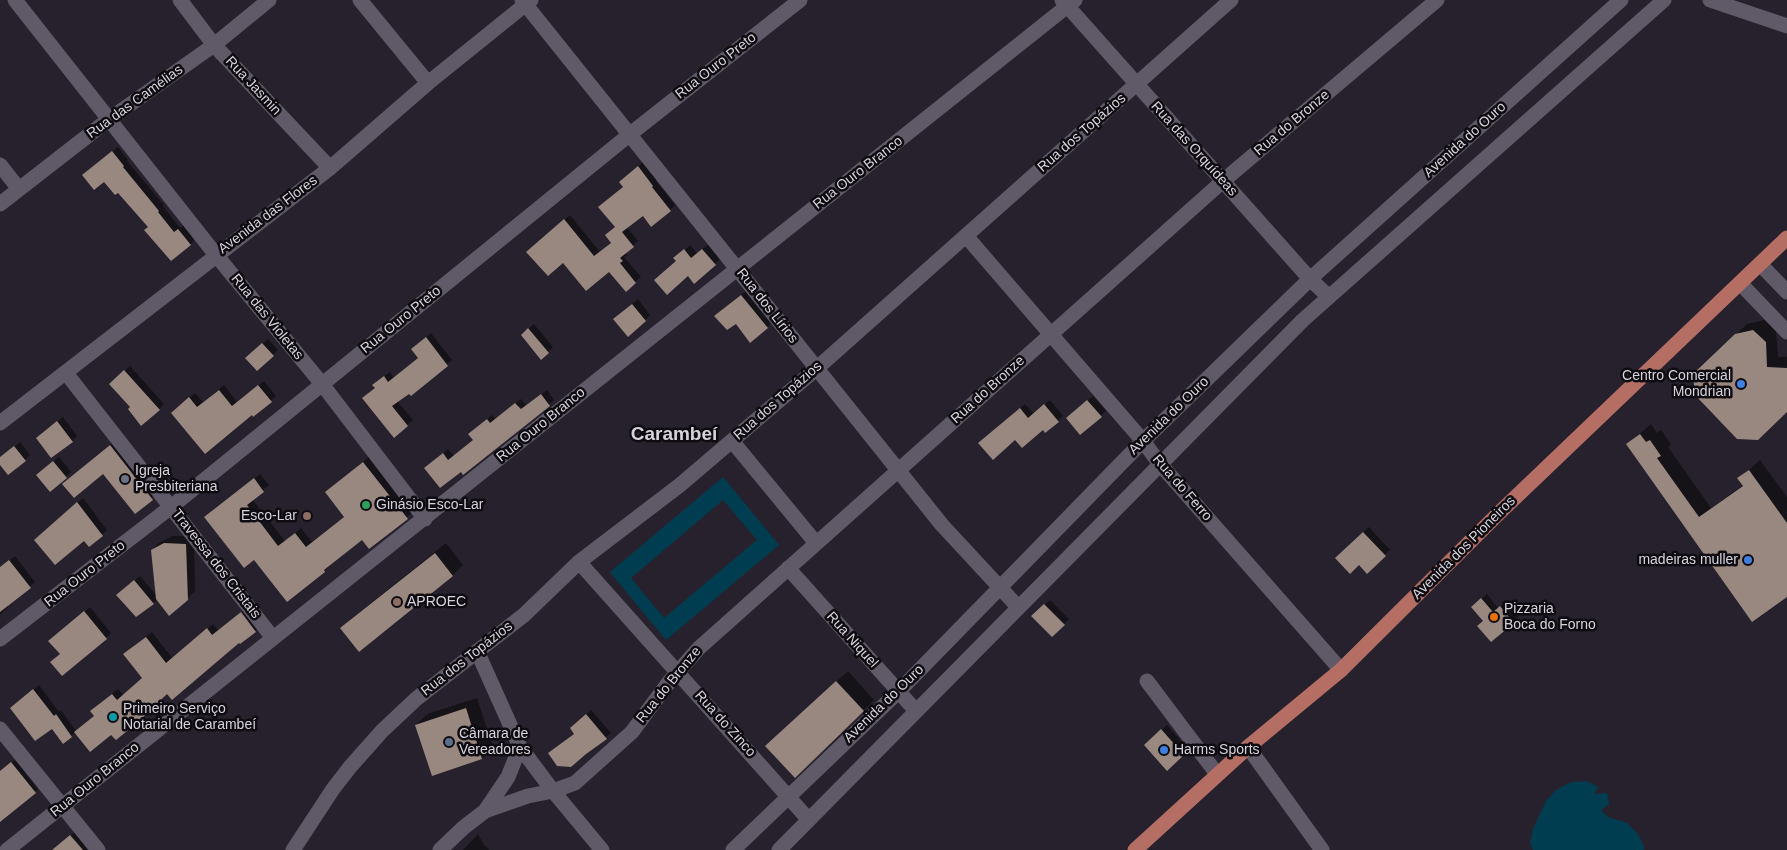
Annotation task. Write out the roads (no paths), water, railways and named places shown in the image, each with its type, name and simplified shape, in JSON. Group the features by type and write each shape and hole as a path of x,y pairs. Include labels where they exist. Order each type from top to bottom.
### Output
{"main road":[{"name":"Avenida dos Pioneiros","path":"1135,850 1217,774 1341,670 1499,513 1787,238"}],"street":[{"name":"Rua das Violetas","path":"15,0 108,120 322,384 425,519"},
{"name":"Rua Jasmin","path":"180,0 214,45 330,168"},
{"name":"Rua das Camélias","path":"0,204 108,120 214,45 269,0"},
{"path":"360,0 428,83"},
{"name":"Rua Ouro Preto","path":"0,639 171,507 629,135 800,0"},
{"name":"Rua dos Topázios","path":"293,850 333,789 350,767 382,731 416,699 524,615 579,562 680,485 816,369 1231,0"},
{"name":"Rua do Bronze","path":"485,811 528,796 553,792 575,783 632,732 698,648 1222,182 1437,0"},
{"name":"Avenida do Ouro","path":"733,850 898,692 1143,441 1310,279 1621,0"},
{"name":"Avenida do Ouro","path":"779,850 1302,320 1664,0"},
{"path":"1710,0 1787,26"},
{"name":"Avenida das Flores","path":"0,423 330,168 428,83 526,2"},
{"name":"Rua dos Lírios","path":"526,2 629,135 738,268 898,471 942,525 1018,607"},
{"name":"Rua das Orquídeas","path":"1068,2 1137,85 1222,182 1310,279 1328,296"},
{"name":"Rua Ouro Branco","path":"7,850 425,519 1068,2"},
{"path":"0,165 18,189"},
{"name":"Rua do Ferro","path":"966,236 1143,441 1160,464 1341,670"},
{"path":"1760,264 1787,292"},
{"path":"1740,284 1787,332"},
{"name":"Travessa dos Cristais","path":"66,373 273,638"},
{"path":"732,441 816,544"},
{"name":"Rua do Zinco","path":"579,562 809,820"},
{"name":"Rua Niquel","path":"788,568 916,711"},
{"path":"477,651 520,747 553,792 602,850"},
{"path":"1147,681 1217,774"},
{"path":"0,729 98,850"},
{"path":"440,850 463,828 485,811 508,777 520,747"},
{"path":"1248,747 1322,850"}],"water":[{"path":"723,477 779,545 666,640 610,572","holes":["723,500 757,540 664,618 631,578"]},
{"path":"1587,781 1598,787 1594,794 1607,793 1609,804 1601,810 1608,817 1627,823 1638,834 1644,850 1533,850 1530,843 1533,829 1546,801 1556,790 1571,782"}],"place":[{"name":"Centro Comercial Mondrian","path":"1741,384"},
{"name":"Igreja Presbiteriana","path":"125,479"},
{"name":"Ginásio Esco-Lar","path":"366,505"},
{"name":"Esco-Lar","path":"307,516"},
{"name":"madeiras muller","path":"1748,560"},
{"name":"APROEC","path":"397,602"},
{"name":"Pizzaria Boca do Forno","path":"1494,617"},
{"name":"Primeiro Serviço Notarial de Carambeí","path":"113,717"},
{"name":"Câmara de Vereadores","path":"449,742"},
{"name":"Harms Sports","path":"1164,750"}],"district":[{"name":"Carambeí","path":"674,435"}]}
